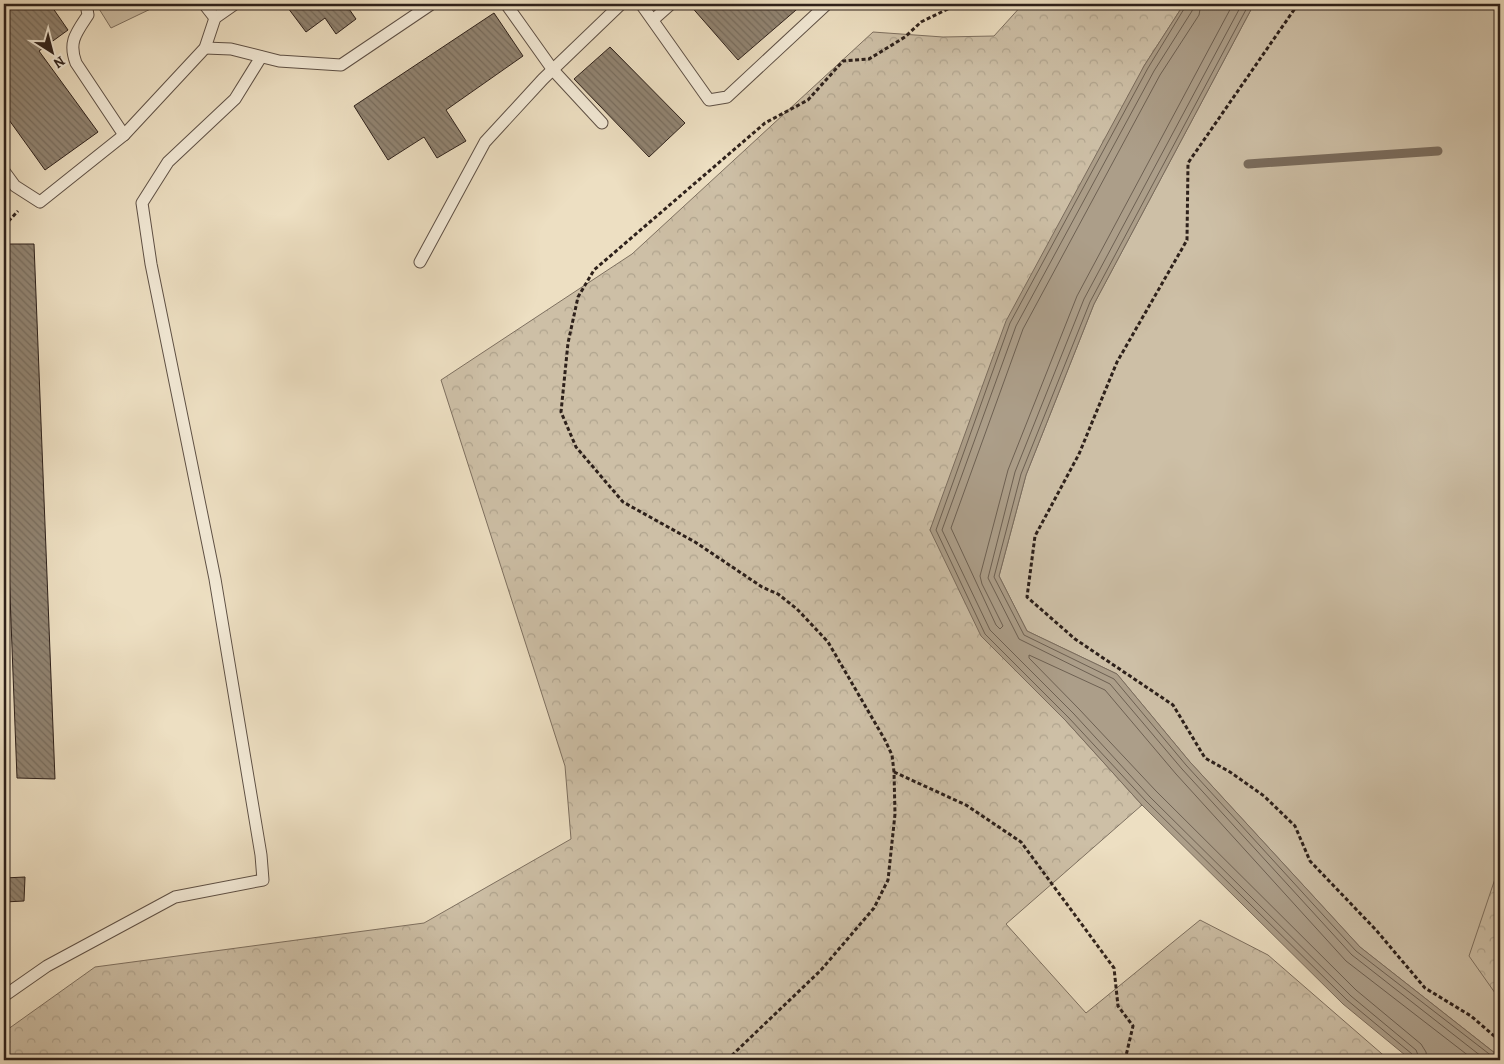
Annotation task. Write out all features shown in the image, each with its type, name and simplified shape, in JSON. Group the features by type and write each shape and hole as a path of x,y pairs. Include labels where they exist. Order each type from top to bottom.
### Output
{"lane":[{"path":"86,4 88,15 76,34 71,50 76,63 124,135"},
{"path":"204,4 215,18"},
{"path":"4,171 15,186 40,202 124,135 205,48 215,18 235,4"},
{"path":"506,4 553,70 602,122"},
{"path":"420,262 486,142 553,70 621,4"},
{"path":"641,4 709,100 727,96 827,4"},
{"path":"653,20 671,4"},
{"path":"205,48 232,49 279,62 341,65 430,6"},
{"path":"4,996 47,966 175,897 263,880 260,847 215,580 151,264 142,203 168,162 234,99 261,57"}],"path":[{"path":"727,1060 821,970 874,908 888,880 895,814 892,755 828,642 797,609 778,594 762,587 695,542 623,502 576,447 561,412 568,343 578,297 594,270 765,123 808,100 843,61 869,59 905,37 921,22 958,4"},
{"path":"1298,4 1188,163 1187,240 1118,362 1079,454 1035,536 1026,597 1075,640 1173,705 1205,758 1230,772 1264,796 1295,826 1310,861 1376,930 1425,988 1471,1016 1500,1041"},
{"path":"4,226 19,210"},
{"path":"894,772 966,805 1021,842 1114,968 1118,1006 1132,1026 1125,1060"}],"green space":[{"path":"96,4 161,4 111,28"},
{"path":"1023,4 1184,4 1144,66 930,530 1066,721 1142,805 1006,924 1086,1013 1200,920 1268,955 1389,1060 4,1060 4,1032 95,967 424,923 571,839 565,766 441,380 632,254 873,32 943,37 994,36"},
{"path":"1254,4 1500,4 1500,1057 1360,947 1190,762 1117,674 1027,631 999,576 1026,475 1094,304"},
{"path":"1500,864 1500,1000 1469,956"}],"water":[{"path":"1184,4 1254,4 1094,304 1026,475 999,576 1027,631 1117,674 1190,762 1360,947 1496,1054 1500,1060 1411,1060 1343,1004 1142,805 1066,721 981,636 930,530 1006,321 1144,66"}],"building":[{"path":"4,4 50,4 68,30 39,51 98,132 45,170 4,113 4,59 6,57 4,54"},
{"path":"285,4 350,4 347,6 356,19 336,34 325,18 306,32"},
{"path":"689,4 803,4 738,60"},
{"path":"494,13 523,56 446,110 466,141 437,158 424,137 388,160 354,106"},
{"path":"610,47 685,123 649,157 574,79"},
{"path":"4,244 34,244 55,779 17,778 4,438"},
{"path":"25,877 24,901 4,902 4,878"}],"waterway":[{"path":"1248,164 1438,151"}]}
